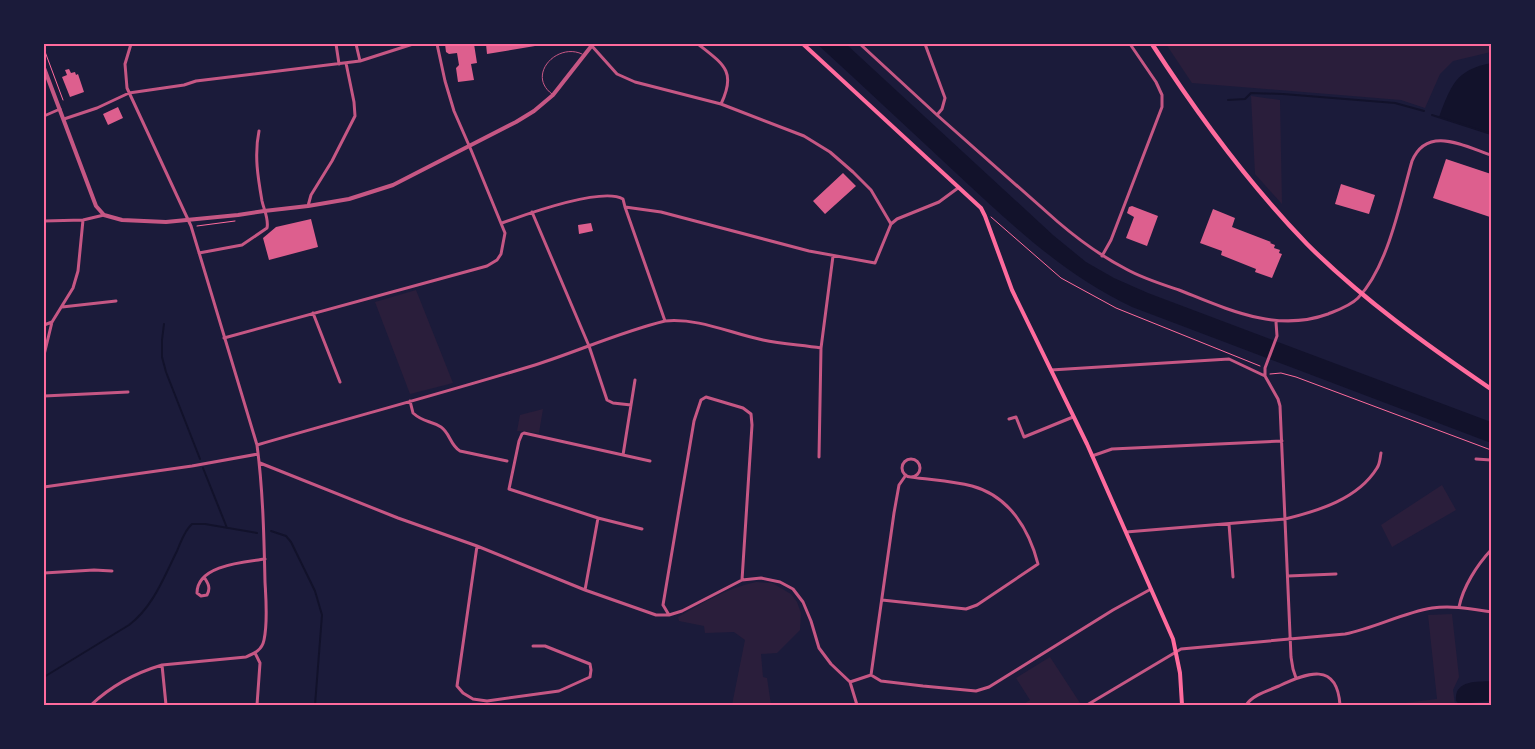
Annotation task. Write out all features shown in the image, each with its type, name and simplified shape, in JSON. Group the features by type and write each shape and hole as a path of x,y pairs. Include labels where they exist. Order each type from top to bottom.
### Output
{"main road":[{"path":"803,44 981,208 1012,290 1092,456 1173,639 1180,673 1182,705"},
{"path":"1152,44 1184,93 1246,176 1308,244 1362,293 1420,341 1491,390"}],"street":[{"path":"91,705 128,678 162,665 246,657 261,648 264,640 265,559 260,463 257,445 188,220 127,88 124,72 131,44"},
{"path":"336,44 340,64"},
{"path":"356,44 360,61"},
{"path":"64,119 97,108 129,93 184,85 196,81 360,61 412,44"},
{"path":"224,338 492,264 497,260 503,247 505,233 470,145 454,111 437,44"},
{"path":"698,44 721,62 727,71 727,91 721,104"},
{"path":"860,44 1069,232 1102,256 1128,271 1228,310 1257,319 1276,322 1301,321 1323,316 1341,309 1356,300 1378,270 1412,161 1419,148 1424,144 1438,140 1491,155"},
{"path":"925,44 945,98 942,110 937,115"},
{"path":"1102,256 1162,107 1162,95 1156,82 1130,44"},
{"path":"44,221 83,220 104,215 122,220 142,222 238,215 264,210 308,206 349,198 393,185 534,111 552,95 592,45 617,74 635,82 721,104 804,136 830,152 871,190 891,224"},
{"path":"308,206 311,195 332,161 355,116 346,63"},
{"path":"44,68 96,206 104,215"},
{"path":"44,116 60,110"},
{"path":"199,253 242,245 267,228 268,224 257,173 256,144 259,131"},
{"path":"625,207 685,217 810,251 875,263 891,224 897,218 940,202 958,188"},
{"path":"502,223 553,206 601,197 619,197 625,203 665,321"},
{"path":"532,212 589,346 607,400 613,403 630,405"},
{"path":"44,355 52,322 67,300 78,271 83,220"},
{"path":"819,457 821,348 833,256"},
{"path":"62,307 116,301"},
{"path":"313,313 340,382"},
{"path":"257,445 540,363 613,336 665,321 697,322 763,340 821,348"},
{"path":"44,325 52,322"},
{"path":"1276,322 1276,336 1266,366 1265,376 1280,406 1291,640 1293,669 1296,678"},
{"path":"1051,370 1229,359 1265,376"},
{"path":"622,455 635,380"},
{"path":"44,396 128,392"},
{"path":"669,615 663,605 694,420 701,400 706,398 743,408 750,414 752,420 742,580"},
{"path":"410,401 413,413 426,422 441,427 455,448 460,451 507,461"},
{"path":"1009,419 1016,416 1024,437 1073,417"},
{"path":"642,529 598,518 509,489 518,441 524,433 650,461"},
{"path":"1092,456 1112,449 1282,441"},
{"path":"1126,532 1285,519 1310,513 1347,497 1361,486 1378,467 1381,453"},
{"path":"44,487 192,466 258,454"},
{"path":"1476,458 1491,460"},
{"path":"882,600 966,609 976,605 1038,564 1033,543 1026,530 1016,515 997,498 972,486 911,476 906,475 903,470 903,464 910,459 916,460 920,464 920,470 916,475 911,476"},
{"path":"260,463 585,590 656,615 682,612 742,580 761,578 780,582 793,589 803,602 819,648 831,664 850,682 856,705"},
{"path":"871,675 899,485 906,475"},
{"path":"585,590 598,518"},
{"path":"1229,524 1233,577"},
{"path":"476,546 457,686 463,693 473,699 487,701 559,691 590,676 590,664 545,646 533,646"},
{"path":"1459,607 1472,577 1491,550"},
{"path":"204,577 209,591 207,595 201,596 197,594 198,583 204,577 220,567 265,559"},
{"path":"44,573 94,570 112,571"},
{"path":"1288,576 1336,574"},
{"path":"850,682 871,675 881,681 923,686 976,691 989,687 1152,588"},
{"path":"1087,705 1176,651 1187,648 1346,634 1394,618 1433,608 1459,607 1491,612"},
{"path":"255,653 260,663 257,705"},
{"path":"162,665 166,705"},
{"path":"1246,705 1255,697 1296,678 1319,673 1328,677 1338,687 1340,705"}],"lane":[{"path":"552,95 541,81 543,70 561,52 570,51 584,55"}],"path":[{"path":"44,49 62,99"},
{"path":"985,216 991,217 1061,278 1116,308 1266,366"},
{"path":"1265,376 1273,373 1296,376 1491,450"}],"shaded area":[{"path":"817,44 846,44 1053,235 1086,262 1114,278 1148,293 1491,422 1491,443 1132,307 1107,294 1061,264 1018,230"},
{"path":"1166,44 1491,44 1491,52 1453,61 1440,74 1425,108 1401,100 1192,83"},
{"path":"1491,63 1491,134 1439,117 1447,96 1456,81 1469,70"},
{"path":"1251,96 1280,100 1282,204 1255,174"},
{"path":"416,290 453,383 410,394 375,302"},
{"path":"543,409 539,433 517,431 520,415"},
{"path":"1442,485 1456,510 1392,547 1381,525"},
{"path":"756,582 772,583 791,594 797,602 801,613 800,630 777,653 761,654 763,677 767,678 771,705 732,705 745,640 734,632 705,633 704,626 679,621 678,617 725,592"},
{"path":"1452,614 1459,677 1453,690 1455,705 1397,705 1437,699 1428,615"},
{"path":"1050,657 1080,703 1077,705 1022,705 1030,700 1016,678"},
{"path":"1491,681 1491,701 1459,704 1456,701 1456,694 1462,686 1473,682"}],"building":[{"path":"445,44 474,44 477,63 471,64 474,80 458,82 456,68 459,65 457,53 449,54 446,52"},
{"path":"486,44 535,44 535,46 487,54"},
{"path":"69,69 71,73 75,72 76,75 78,74 84,92 70,97 62,77 67,75 65,70"},
{"path":"118,107 123,118 108,125 103,114"},
{"path":"1446,159 1491,174 1491,219 1490,217 1433,198"},
{"path":"843,173 856,186 825,214 813,201"},
{"path":"1341,184 1375,195 1369,214 1335,204"},
{"path":"1132,206 1158,216 1147,246 1126,238 1134,217 1127,213 1129,207"},
{"path":"1213,209 1235,218 1232,227 1271,242 1275,245 1274,248 1280,250 1279,253 1282,254 1272,278 1255,272 1256,269 1221,255 1222,251 1200,243"},
{"path":"311,219 318,247 269,260 263,238 276,227"},
{"path":"591,223 593,231 579,234 578,225"}],"waterway":[{"path":"1228,100 1245,99 1251,93 1283,94 1395,103 1424,111"},
{"path":"1432,115 1491,134"},
{"path":"164,324 162,357 200,459"},
{"path":"203,468 227,528"},
{"path":"44,677 129,625 145,610 157,591 185,533 192,524 205,524 257,533"},
{"path":"271,531 286,536 291,542 315,591 322,615 315,705"}]}
